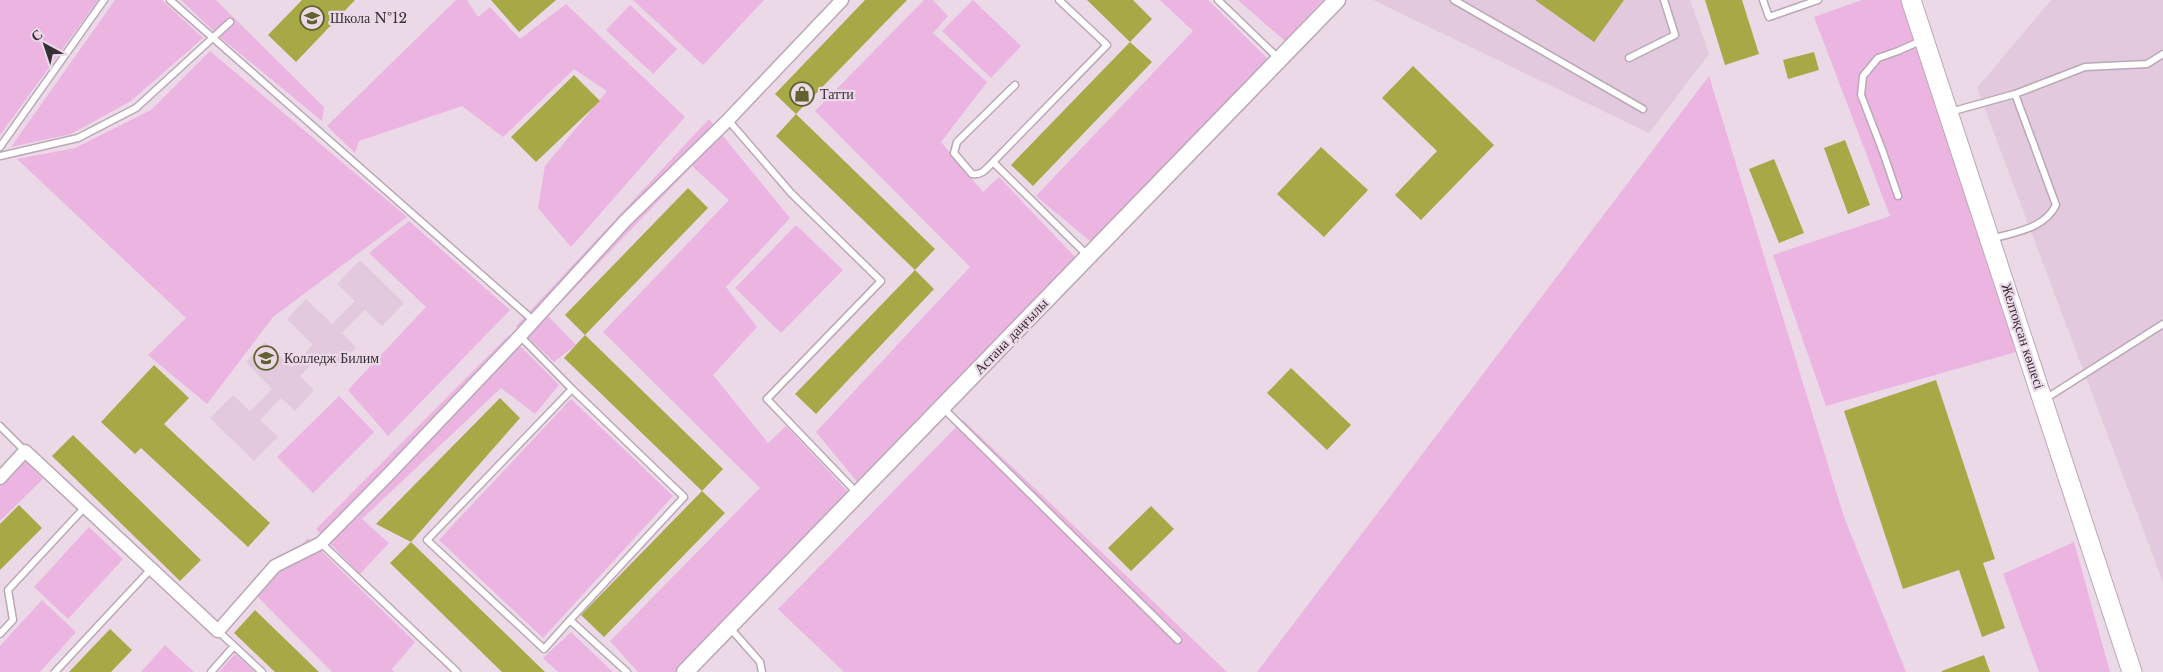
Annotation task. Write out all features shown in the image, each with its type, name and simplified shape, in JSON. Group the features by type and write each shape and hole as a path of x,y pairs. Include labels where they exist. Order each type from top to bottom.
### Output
{"main road":[{"name":"Желтоқсан көшесі","path":"1911,0 2132,672"}],"street":[{"path":"0,478 25,451 218,631 275,566 320,543 520,336 625,221 728,120 842,0"},
{"name":"Астана даңғылы","path":"684,672 1337,0"}],"lane":[{"path":"0,147 104,0"},
{"path":"170,0 534,321"},
{"path":"1015,85 957,142 954,153 972,174 978,175 985,171 1107,45 1059,0"},
{"path":"1218,0 1279,59"},
{"path":"1454,0 1643,109"},
{"path":"1629,58 1675,35 1664,0"},
{"path":"1763,0 1769,17 1818,0"},
{"path":"0,156 78,138 136,108 230,22"},
{"path":"1898,196 1884,152 1861,95 1863,76 1878,58 1924,39"},
{"path":"1949,113 2015,94 2085,67 2147,64 2163,54"},
{"path":"1991,239 2037,225 2051,215 2056,205 2015,94"},
{"path":"728,120 791,193 881,281 767,399 858,493"},
{"path":"993,162 1088,256"},
{"path":"2044,400 2163,324"},
{"path":"520,336 684,497 544,649 428,540 572,389"},
{"path":"942,407 1178,640"},
{"path":"0,426 25,451"},
{"path":"0,634 13,620 8,590 85,507"},
{"path":"320,543 457,672"},
{"path":"55,672 151,569"},
{"path":"570,620 627,672"},
{"path":"729,627 760,662 762,672"},
{"path":"218,631 262,672"},
{"path":"211,672 234,646"}],"shaded area":[{"path":"0,0 98,0 0,135"},
{"path":"115,0 162,0 203,38 131,101 71,134 11,147"},
{"path":"181,0 216,0 324,107 322,121 221,38"},
{"path":"456,0 467,0 478,17 490,7 520,39 566,4 685,117 571,247 538,208 545,166 607,91 574,69 503,137 462,106 359,141 355,153 327,126"},
{"path":"633,0 764,0 703,65"},
{"path":"924,0 933,0 948,16 933,33 987,82 941,142 983,192 999,177 1076,258 858,483 816,432 970,267 815,111"},
{"path":"973,0 1021,46 991,78 942,31"},
{"path":"1160,0 1208,0 1268,59 1091,242 1036,196 1193,31"},
{"path":"1238,0 1323,0 1285,41"},
{"path":"1373,0 1690,0 1709,54 1649,133"},
{"path":"1862,0 1902,0 2016,352 1826,406 1773,255 1890,216 1814,17"},
{"path":"2051,0 2163,0 2163,582 1977,88"},
{"path":"630,5 677,49 653,74 606,30"},
{"path":"210,51 407,217 273,317 207,404 148,355 186,318 17,159 75,148 151,110"},
{"path":"1709,76 1844,517 1906,672 1257,672"},
{"path":"709,119 790,218 726,287 757,327 713,375 768,443 786,426 849,493 676,672 638,672 610,641 760,488 603,332 729,200 692,166 548,316 576,345 554,362 516,326"},
{"path":"409,221 510,310 388,436 348,390 426,307 369,253"},
{"path":"796,225 843,270 781,333 735,288"},
{"name":"Колледж Билим","path":"360,260 404,303 382,326 365,310 342,333 356,347 336,367 322,354 300,376 314,390 295,411 281,398 260,420 278,437 254,461 210,418 233,395 250,411 272,389 246,362 265,342 291,367 313,345 287,319 306,299 332,324 355,301 337,284"},
{"path":"509,335 559,385 535,414 501,388 362,519 389,543 360,574 316,529"},
{"path":"339,396 374,432 313,493 277,457"},
{"path":"571,399 673,496 543,638 439,540"},
{"path":"963,420 1227,672 844,672 778,609"},
{"path":"24,459 43,479 0,521 0,485"},
{"path":"89,527 123,559 68,619 34,587"},
{"path":"308,538 415,642 392,669 394,672 332,672 256,595"},
{"path":"2074,542 2110,672 2039,672 2003,574"},
{"path":"42,600 76,632 40,672 0,672 0,646"},
{"path":"571,632 613,672 558,672 543,658"},
{"path":"165,645 194,672 141,672"},
{"path":"235,654 255,672 219,672"}],"building":[{"name":"Школа №12","path":"302,0 355,0 296,62 268,35"},
{"path":"491,0 556,0 519,32"},
{"path":"865,0 907,0 796,114 775,94"},
{"path":"1087,0 1133,0 1152,19 1130,42"},
{"path":"1535,0 1624,0 1594,42"},
{"path":"1705,0 1742,0 1759,54 1725,65"},
{"path":"1130,42 1152,62 1033,186 1011,165"},
{"path":"1814,52 1819,70 1788,79 1783,60"},
{"path":"1413,66 1494,145 1421,220 1395,195 1437,151 1382,98"},
{"path":"574,75 600,101 536,162 511,137"},
{"path":"796,114 935,249 915,270 776,136"},
{"path":"1845,140 1870,205 1848,214 1824,148"},
{"path":"1321,147 1368,190 1324,237 1277,194"},
{"path":"1774,159 1804,233 1779,243 1749,169"},
{"path":"688,188 708,208 585,335 565,315"},
{"path":"915,270 934,289 816,414 795,394"},
{"path":"585,335 723,469 702,491 564,358"},
{"path":"154,365 189,398 164,424 270,523 248,547 141,448 135,454 101,422"},
{"path":"1291,368 1351,425 1327,450 1267,393"},
{"path":"1936,380 1995,559 1983,563 2005,628 1982,637 1959,570 1903,589 1844,411"},
{"path":"500,398 520,418 411,542 376,524"},
{"path":"73,435 201,560 180,581 52,456"},
{"path":"702,491 725,513 604,637 581,615"},
{"path":"19,505 42,528 0,570 0,524"},
{"path":"1151,506 1174,529 1131,571 1108,548"},
{"path":"411,542 545,672 502,672 390,563"},
{"path":"255,610 319,672 275,672 234,633"},
{"path":"110,629 132,650 111,672 69,672"},
{"path":"1984,655 1990,672 1942,672 1942,671"}],"place":[{"name":"Школа №12","path":"312,18"},
{"name":"Татти","path":"802,94"},
{"name":"Колледж Билим","path":"266,358"}]}
